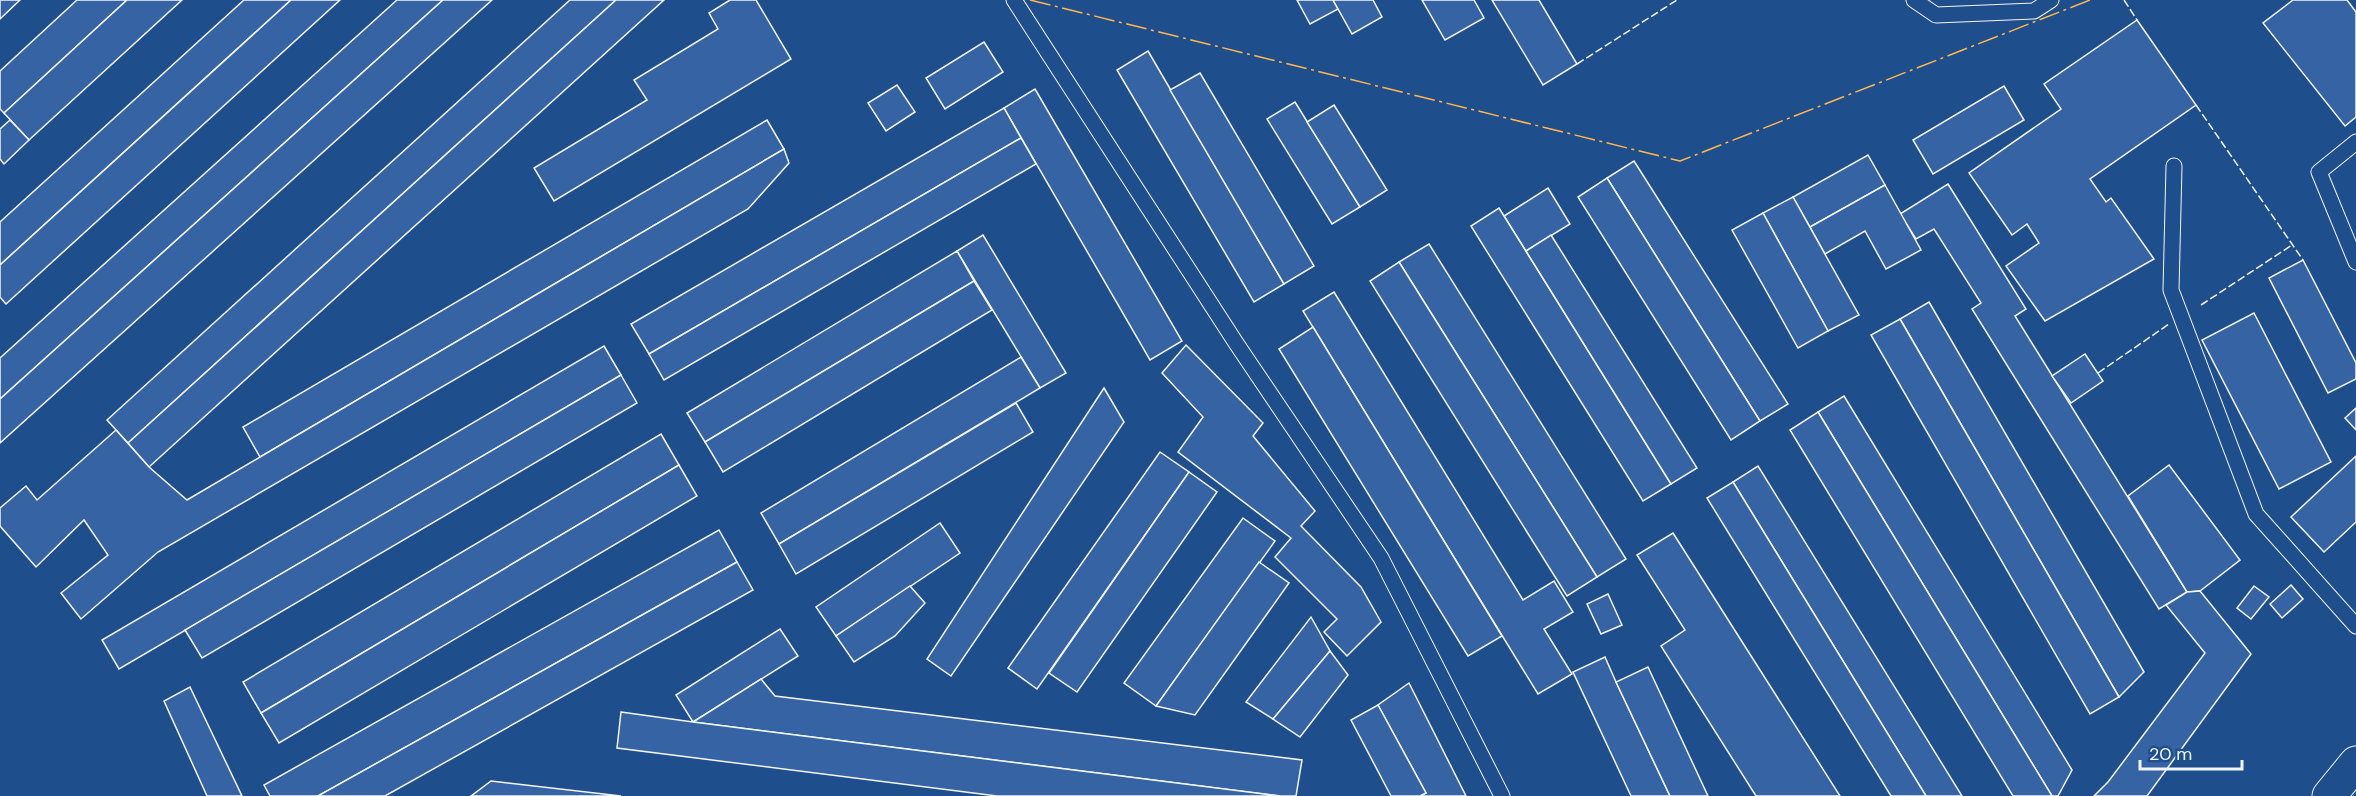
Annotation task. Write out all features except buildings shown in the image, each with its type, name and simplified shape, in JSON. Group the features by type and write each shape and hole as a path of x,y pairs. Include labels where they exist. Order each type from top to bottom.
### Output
{"main road":[{"path":"2329,796 2356,763"}],"lane":[{"path":"1014,0 1236,343 1381,558 1502,796"},
{"path":"1914,0 1936,15 2034,11 2051,0"},
{"path":"2356,142 2319,172 2356,262"},
{"path":"2174,166 2171,290 2256,514 2356,626"}],"fence":[{"path":"1577,64 1677,0"},
{"path":"2124,0 2137,20"},
{"path":"2196,105 2303,260"},
{"path":"2201,305 2292,245"},
{"path":"2098,373 2169,324"}],"power":[{"path":"1030,0 1680,161 2090,0"}]}
